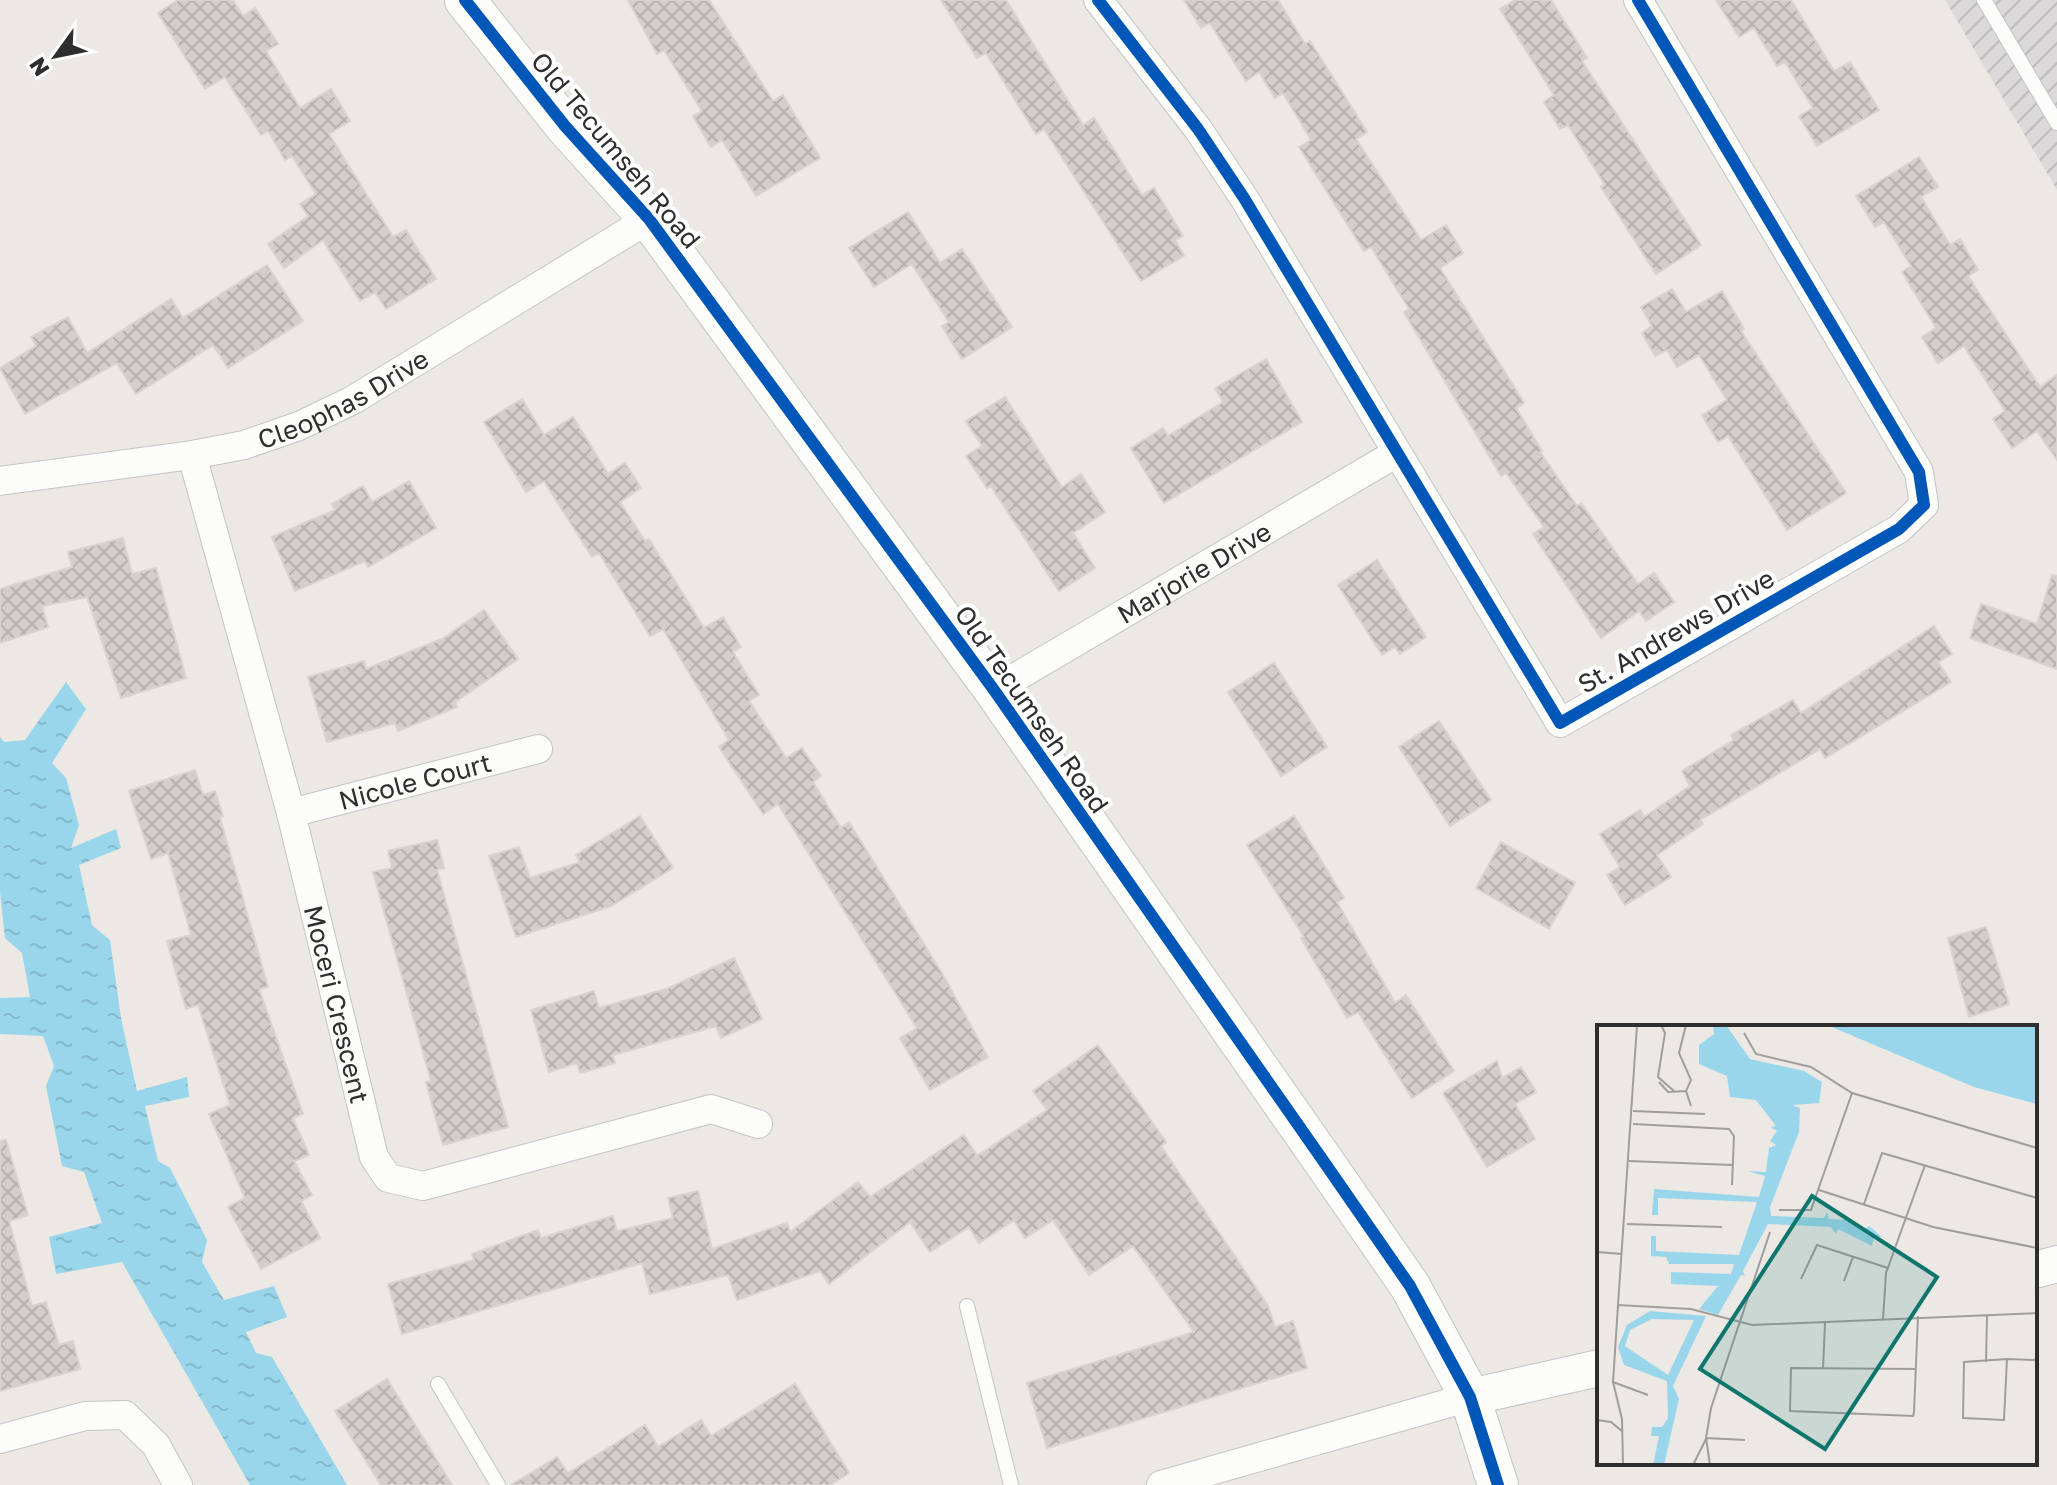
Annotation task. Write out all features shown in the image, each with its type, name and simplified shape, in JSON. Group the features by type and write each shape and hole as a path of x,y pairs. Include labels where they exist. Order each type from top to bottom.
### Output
{"main road":[{"name":"Old Tecumseh Road","path":"465,0 565,126 649,219 994,690 1410,1286 1470,1397 1498,1485"}],"street":[{"name":"St. Andrews Drive","path":"1098,0 1198,129 1244,198 1395,454 1560,723 1899,529 1924,505 1919,472 1638,0"},
{"name":"Cleophas Drive","path":"0,481 192,455 244,445 299,426 353,400 649,219"},
{"name":"Marjorie Drive","path":"994,690 1395,454"},
{"name":"Moceri Crescent","path":"192,455 291,813 374,1157 388,1178 423,1186 711,1109 758,1124"},
{"name":"Nicole Court","path":"291,813 538,749"},
{"path":"2037,1269 2057,1264"},
{"path":"1161,1485 1470,1397 1597,1368"},
{"path":"0,1439 85,1416 125,1415 156,1445 178,1485"}],"lane":[{"path":"1984,0 2057,123"},
{"path":"967,1306 1011,1485"},
{"path":"438,1384 498,1485"}],"shaded area":[{"path":"1945,0 2057,0 2057,190"}],"water":[{"path":"66,682 86,709 52,763 66,778 79,825 71,848 116,829 121,848 79,865 92,925 110,940 121,1018 137,1091 187,1077 189,1097 145,1106 158,1161 170,1168 207,1240 202,1262 224,1300 274,1286 287,1317 246,1332 256,1353 272,1357 347,1485 250,1485 122,1262 56,1274 49,1237 102,1223 84,1172 62,1166 46,1086 54,1066 43,1036 0,1034 0,998 30,997 22,953 5,938 0,892 0,737 4,742 25,740"}],"building":[{"path":"178,0 233,0 243,16 255,8 278,44 266,51 300,108 331,89 350,121 329,134 393,237 406,230 436,279 386,309 375,292 360,301 323,240 284,268 268,244 308,216 300,204 316,194 292,156 285,160 268,131 261,135 225,77 205,89 158,13"},
{"path":"628,0 709,0 773,101 783,95 820,158 756,196 722,140 711,147 693,116 702,111 664,50 657,54"},
{"path":"941,0 1006,0 1083,125 1094,118 1142,195 1154,188 1183,236 1175,240 1184,256 1141,281 1044,129 1036,134 986,53 977,58"},
{"path":"1184,0 1278,0 1305,44 1310,41 1367,132 1356,139 1421,240 1446,225 1463,253 1440,268 1524,403 1516,408 1540,452 1577,506 1581,503 1638,584 1654,573 1674,602 1646,621 1639,611 1601,638 1533,534 1544,527 1506,473 1501,476 1404,312 1409,309 1371,247 1364,251 1299,147 1311,140 1283,93 1275,98 1259,72 1246,81 1210,23 1201,28"},
{"path":"1515,0 1551,0 1587,58 1582,61 1701,245 1656,274 1601,187 1605,185 1568,125 1560,129 1544,102 1554,95 1500,9"},
{"path":"1716,0 1791,0 1834,71 1850,62 1879,110 1817,146 1799,116 1813,108 1785,62 1777,66 1754,28 1739,37"},
{"path":"1919,157 1938,187 1921,197 1950,245 1960,239 1978,270 1968,276 2040,387 2057,375 2057,460 2037,431 2012,448 1993,419 2005,411 1964,346 1938,363 1922,337 1936,328 1902,272 1911,266 1884,222 1875,227 1856,196"},
{"path":"908,212 940,263 962,249 1012,327 962,359 942,326 949,322 912,264 874,287 849,248"},
{"path":"267,265 303,321 228,368 213,345 136,394 117,363 25,414 0,368 36,346 31,337 68,317 87,353 171,299 183,318"},
{"path":"1672,289 1686,312 1722,291 1744,329 1741,331 1846,493 1787,530 1728,436 1718,442 1702,415 1727,400 1699,355 1677,367 1667,350 1655,356 1642,333 1652,326 1641,307"},
{"path":"1266,359 1302,422 1164,503 1131,448 1163,428 1168,436 1223,402 1215,388"},
{"path":"1005,397 1062,487 1081,474 1105,512 1073,533 1095,568 1059,591 991,486 987,488 966,456 982,446 966,421"},
{"path":"522,399 544,435 573,417 608,474 625,463 641,488 620,502 645,541 649,539 704,628 723,617 741,647 733,652 759,695 749,701 786,758 802,748 821,776 813,782 841,828 849,822 943,975 988,1057 930,1090 900,1038 917,1028 778,804 763,814 719,747 729,740 663,629 650,636 599,553 592,557 544,481 526,492 484,422"},
{"path":"409,481 436,528 368,567 365,561 295,591 272,537 335,510 332,504 363,486 372,502"},
{"path":"123,538 132,574 156,568 186,678 121,698 87,597 42,606 48,627 0,643 0,589 72,567 68,552"},
{"path":"1377,560 1426,637 1400,654 1395,647 1382,655 1338,585"},
{"path":"2052,575 2057,576 2057,669 1970,638 1981,604 2037,624"},
{"path":"484,610 518,659 455,702 457,707 398,731 395,723 327,742 308,677 364,661 366,669 442,639"},
{"path":"1934,626 1952,654 1938,662 1951,682 1825,758 1820,749 1700,820 1703,824 1657,855 1671,877 1625,905 1607,875 1620,867 1600,834 1640,810 1644,817 1690,786 1682,771 1734,740 1731,735 1793,700 1801,713"},
{"path":"1274,663 1327,747 1281,776 1228,692"},
{"path":"1439,721 1491,800 1450,826 1399,747"},
{"path":"195,770 203,795 215,791 223,816 220,818 268,987 259,989 303,1114 293,1118 309,1155 294,1161 312,1195 301,1201 320,1238 261,1269 228,1207 245,1198 209,1114 230,1105 198,1005 186,1009 167,941 191,935 168,853 151,859 129,791"},
{"path":"640,816 673,868 611,906 516,937 489,856 519,847 530,878 580,862 576,855"},
{"path":"1294,816 1344,898 1337,902 1395,1003 1406,995 1454,1071 1412,1098 1358,1012 1347,1018 1301,938 1304,937 1247,845"},
{"path":"437,840 444,868 437,870 508,1127 443,1145 426,1082 431,1081 373,872 392,868 388,851"},
{"path":"1501,842 1575,883 1549,929 1476,888"},
{"path":"1986,927 2009,1004 1969,1017 1948,938"},
{"path":"734,958 762,1019 721,1038 716,1026 613,1055 615,1063 580,1073 577,1063 549,1072 531,1010 594,991 599,1008 666,989"},
{"path":"1098,1045 1166,1142 1161,1146 1268,1306 1275,1327 1293,1321 1307,1368 1047,1448 1027,1383 1194,1332 1133,1246 1089,1275 1053,1220 1025,1238 1014,1220 979,1243 969,1227 930,1252 910,1222 829,1284 820,1271 737,1300 728,1275 650,1294 642,1263 402,1334 388,1284 474,1260 472,1254 538,1230 541,1238 613,1216 617,1231 673,1218 668,1198 698,1191 712,1249 787,1223 790,1232 858,1182 870,1197 964,1135 977,1156 1047,1110 1033,1091"},
{"path":"1497,1061 1502,1078 1521,1067 1536,1092 1515,1104 1535,1139 1487,1167 1443,1093"},
{"path":"6,1140 28,1215 9,1221 32,1306 46,1302 59,1345 73,1341 80,1369 0,1391 0,1141"},
{"path":"387,1379 452,1485 381,1485 335,1411"},
{"path":"795,1384 849,1473 830,1485 511,1485 557,1457 568,1473 645,1425 658,1447 701,1420 711,1436"}],"cycle path":[{"path":"465,0 565,126 649,219 994,690 1322,1159 1410,1286 1470,1397 1498,1485"},
{"path":"1098,0 1198,129 1244,198 1560,723 1899,529 1924,505 1919,472 1638,0"}]}
